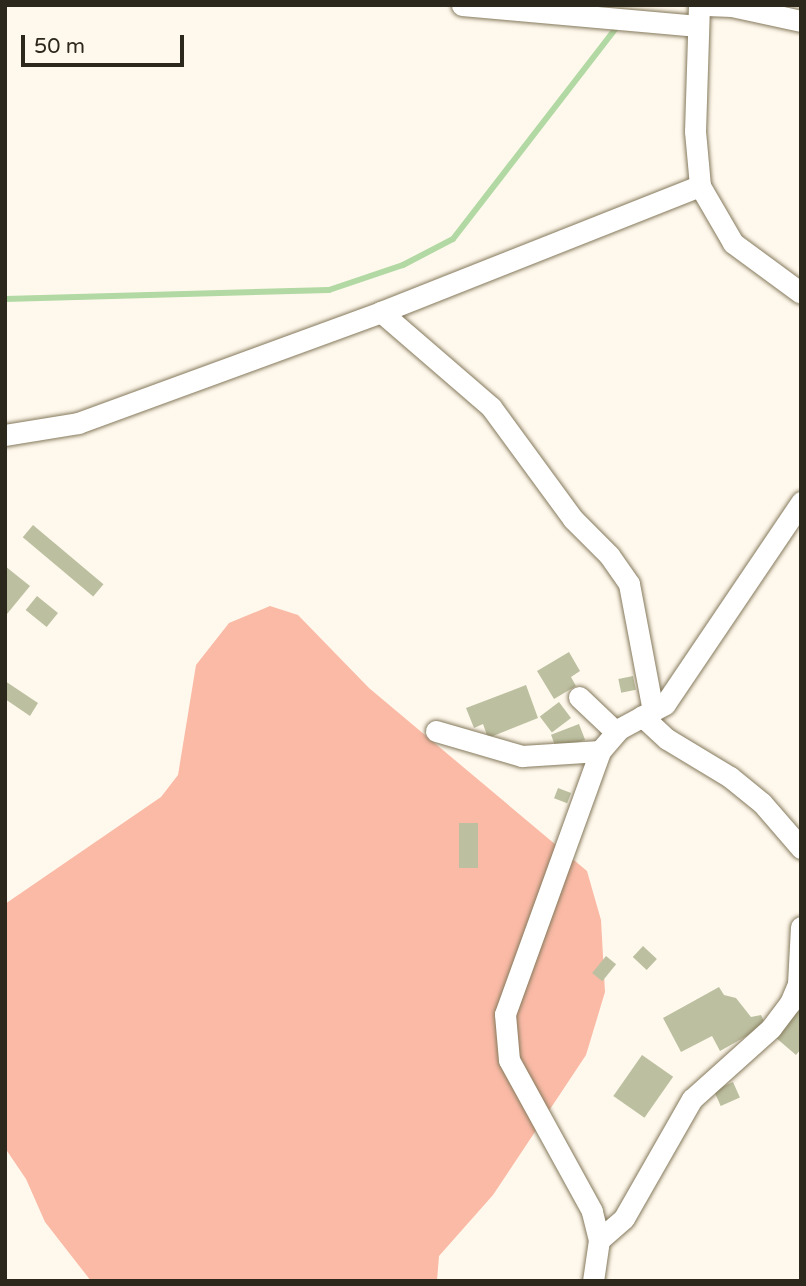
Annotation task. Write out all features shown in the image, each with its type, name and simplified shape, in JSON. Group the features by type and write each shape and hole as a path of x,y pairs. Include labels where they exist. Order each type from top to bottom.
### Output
{"street":[{"path":"462,5 698,26"},
{"path":"801,21 732,6 699,5 695,131 700,186 733,243 801,293"},
{"path":"5,435 78,423 381,312 700,186"},
{"path":"381,312 491,407 573,519 623,574 638,614 648,713 667,739 730,777 762,803 801,848"},
{"path":"593,1281 599,1240 592,1210 509,1060 503,1032 505,1014 600,751 616,732 665,704 801,502"},
{"path":"579,697 616,732"},
{"path":"436,731 522,756 600,751"},
{"path":"599,1240 624,1218 692,1099 771,1028 799,985 801,927"}],"shaded area":[{"path":"270,606 298,615 369,688 587,871 601,920 605,992 586,1055 493,1195 439,1256 437,1281 91,1281 45,1222 26,1179 5,1148 5,904 161,797 178,775 196,665 229,623"}],"building":[{"path":"33,525 103,584 93,596 23,537"},
{"path":"5,566 30,586 7,614 5,612"},
{"path":"37,596 58,613 47,627 26,610"},
{"path":"569,652 580,671 571,677 576,686 554,699 537,671"},
{"path":"633,676 636,690 621,693 618,679"},
{"path":"5,681 38,703 30,716 5,699"},
{"path":"526,685 538,718 488,738 483,724 474,728 466,708"},
{"path":"559,702 571,718 552,732 540,716"},
{"path":"579,724 585,740 557,751 551,735"},
{"path":"558,788 571,793 567,803 554,798"},
{"path":"459,823 478,823 478,868 459,868"},
{"path":"643,946 657,959 647,970 633,957"},
{"path":"606,956 616,964 602,981 592,973"},
{"path":"719,987 724,995 736,998 751,1017 761,1015 766,1025 720,1051 712,1036 681,1052 663,1018"},
{"path":"801,1008 801,1049 796,1055 775,1037"},
{"path":"642,1055 673,1077 644,1118 613,1096"},
{"path":"733,1082 740,1098 721,1106 714,1091"}],"waterway":[{"path":"5,299 329,290 403,265 453,239 619,24"}]}
